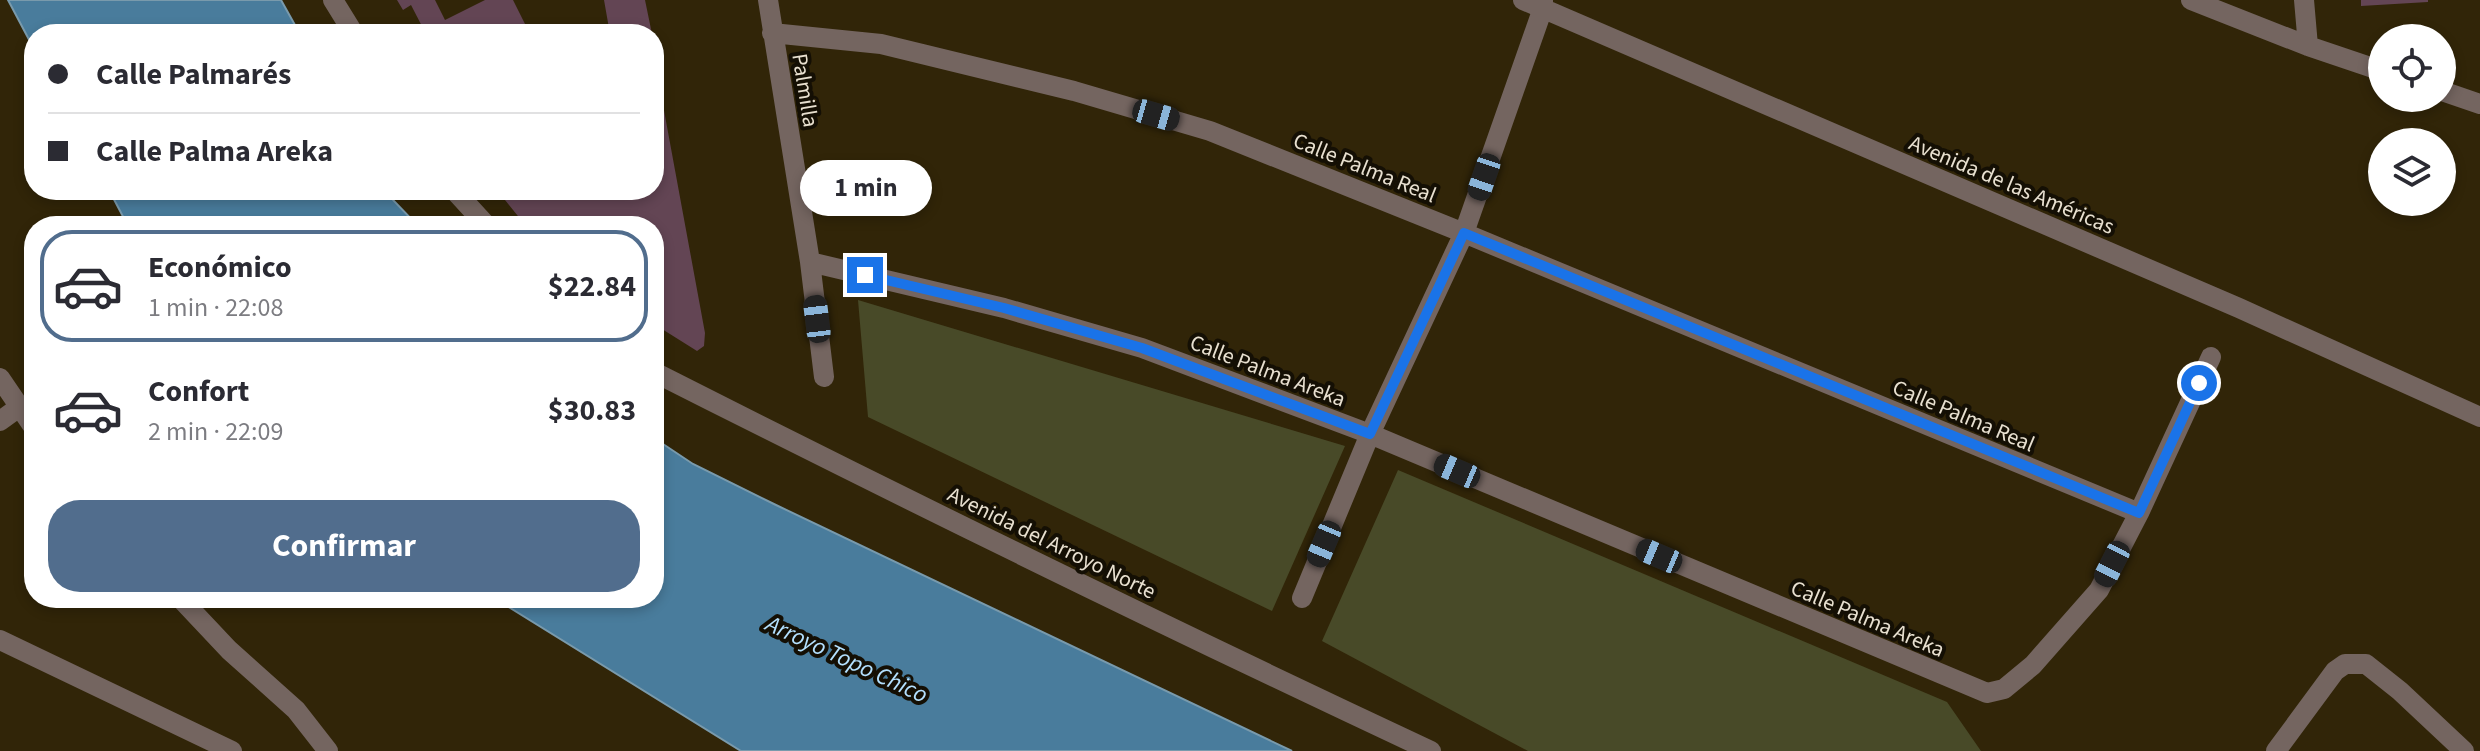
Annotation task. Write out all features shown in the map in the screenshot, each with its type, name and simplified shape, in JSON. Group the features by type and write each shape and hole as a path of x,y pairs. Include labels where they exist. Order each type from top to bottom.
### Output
{"street":[{"path":"333,0 348,24"},
{"name":"Palmilla","path":"768,0 810,262 824,377"},
{"name":"Avenida de las Américas","path":"1523,0 1543,4 2239,308 2480,417"},
{"path":"2191,0 2368,66"},
{"path":"2304,0 2308,46"},
{"path":"1302,598 1370,434 1464,233 1543,4"},
{"name":"Calle Palma Real","path":"772,33 881,44 1074,91 1210,131 2139,513"},
{"path":"2456,96 2480,104"},
{"path":"463,200 478,216"},
{"name":"Calle Palma Areka","path":"810,262 1004,308 1142,348 1370,434 1987,693 2004,689 2033,665 2099,590 2139,513"},
{"path":"2139,513 2211,357"},
{"name":"Avenida del Arroyo Norte","path":"664,377 1270,676 1431,751"},
{"path":"0,378 24,416"},
{"path":"0,421 18,408"},
{"path":"189,608 229,650 296,710 328,751"},
{"path":"0,640 232,751"},
{"path":"2276,751 2335,671 2355,662 2366,664 2400,691 2464,751"}],"green space":[{"path":"858,300 1345,446 1272,611 868,417"},
{"path":"1398,470 1947,702 1981,751 1528,751 1322,641"}],"water":[{"path":"8,0 281,0 294,24 24,24 24,30"},
{"path":"114,200 393,200 408,216 123,216"},
{"name":"Arroyo Topo Chico","path":"664,445 693,464 776,505 1292,751 741,751 510,608 664,608"}],"building":[{"path":"397,0 435,0 445,20 485,0 513,0 525,24 421,24 411,5 403,10"},
{"path":"604,0 645,0 650,24 608,24"},
{"path":"2361,0 2428,0 2428,2 2361,6"},
{"path":"664,110 705,333 704,346 697,351 664,330 664,216 518,216 505,200 664,200"}],"route":[{"path":"865,275 1004,308 1142,348 1370,434 1464,233 2139,513 2199,383"}]}
